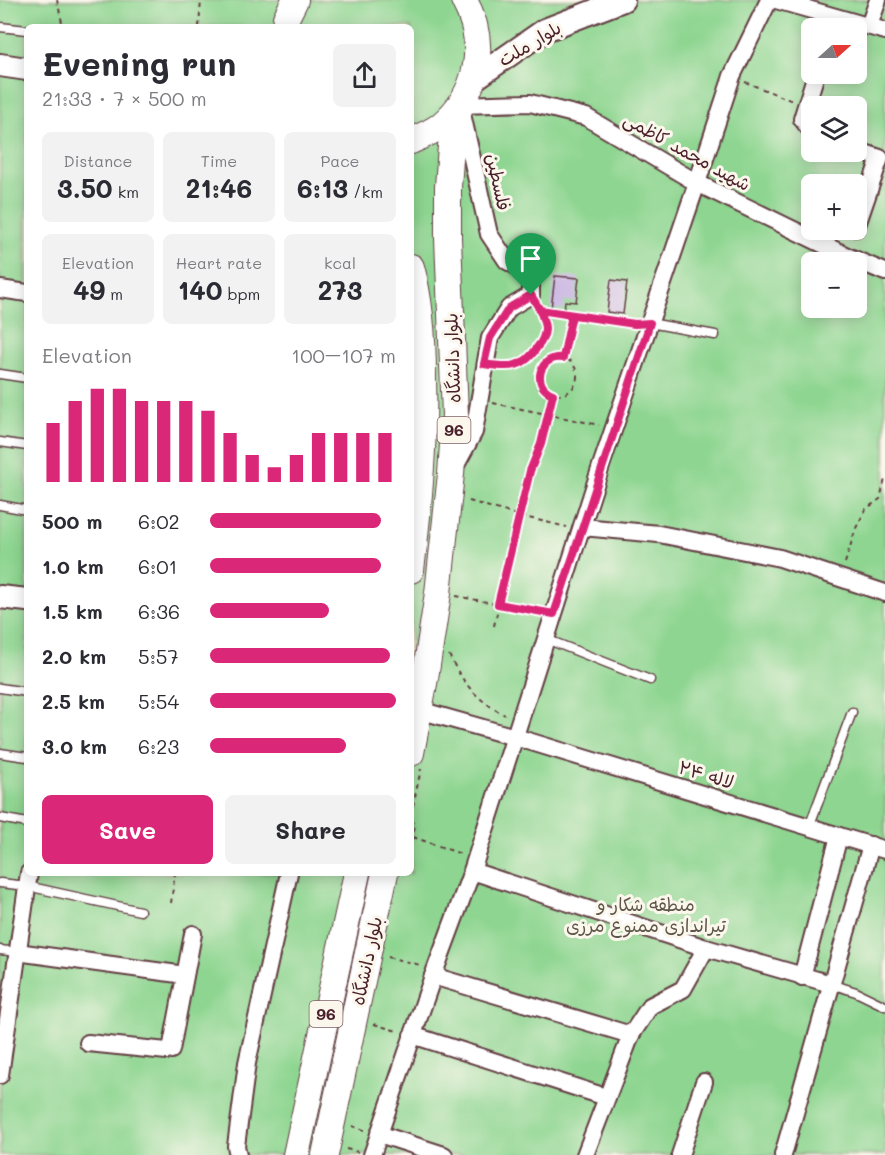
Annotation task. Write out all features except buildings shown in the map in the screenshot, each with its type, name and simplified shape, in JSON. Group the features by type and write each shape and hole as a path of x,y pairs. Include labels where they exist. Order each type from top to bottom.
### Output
{"main road":[{"path":"285,24 295,0"},
{"name":"96","path":"414,140 439,127 460,105 473,80 478,47 473,16 464,0"},
{"name":"بلوار دانشگاه","path":"414,737 438,593 450,484 455,415 448,187 451,146 460,105"},
{"name":"بلوار دانشگاه","path":"414,278 423,334 424,416 422,472 414,543"},
{"name":"بلوار دانشگاه","path":"296,1155 356,876"},
{"name":"بلوار دانشگاه","path":"333,1151 332,1120 385,876"}],"street":[{"name":"بلوار ملت","path":"473,80 545,30 623,0"},
{"path":"366,1154 379,1134 412,1035 474,865 582,526 732,76 769,0"},
{"path":"776,0 822,18"},
{"path":"877,29 878,0"},
{"path":"0,65 24,69"},
{"name":"شهید محمد کاظمی","path":"460,105 530,103 586,117 698,183 839,252"},
{"name":"فلسطین","path":"460,105 489,234 507,261 531,274 531,295"},
{"path":"867,154 880,158 867,196"},
{"name":"شهید محمد کاظمی","path":"867,264 885,272"},
{"path":"0,289 24,293"},
{"path":"450,484 474,432 490,338 509,308 531,295"},
{"path":"582,526 659,534 780,558 885,593"},
{"path":"0,597 24,600"},
{"name":"لاله ۲۴","path":"419,710 878,847"},
{"path":"802,977 839,836"},
{"path":"783,1155 831,984 878,847"},
{"path":"474,865 706,948 831,984"},
{"path":"237,1155 236,1146 247,1063 288,876"},
{"path":"0,1075 4,1016 28,880"},
{"path":"88,1043 171,1050 193,934"},
{"path":"585,1155 631,1035 650,1006 683,989 706,948"},
{"path":"17,952 186,975"},
{"path":"434,973 631,1035"},
{"path":"412,1035 606,1097"},
{"path":"680,1155 704,1082"},
{"path":"379,1134 444,1155"}],"lane":[{"path":"0,27 24,30"},
{"path":"650,323 715,335"},
{"path":"0,374 24,378"},
{"path":"0,442 24,446"},
{"path":"0,505 24,509"},
{"path":"546,639 650,680"},
{"path":"0,688 24,692"},
{"path":"809,826 852,712"},
{"path":"0,753 24,757"},
{"path":"0,818 24,822"},
{"path":"0,883 28,880 140,911"},
{"path":"0,950 17,952"},
{"path":"831,984 856,992 885,1006"}],"path":[{"path":"57,0 62,24"},
{"path":"199,24 201,0"},
{"path":"732,76 801,104"},
{"path":"484,364 506,367 520,364 531,357 542,342 545,328 540,310 531,295"},
{"path":"540,310 635,324 650,323"},
{"path":"563,358 572,315"},
{"path":"563,358 576,369 578,378 574,388 566,394 547,392 541,384 539,374 543,365 550,359 563,358"},
{"path":"494,626 530,471 541,444 553,394"},
{"path":"478,400 614,429"},
{"path":"839,576 849,555 856,528 866,510 880,499 885,479"},
{"path":"450,484 520,516 568,527 582,526"},
{"path":"438,593 554,614"},
{"path":"448,653 461,679 474,695 507,717 520,720"},
{"path":"414,838 474,865"},
{"path":"171,903 175,876"},
{"path":"382,955 434,973"},
{"path":"355,1014 368,1023 412,1035"},
{"path":"332,1120 379,1134"},
{"path":"333,1151 366,1154"}],"green space":[{"name":"منطقه شکار و تیراندازی ممنوع مرزی","path":"0,0 885,0 885,1155 0,1155"}],"route":[{"path":"531,295 509,308 490,338 484,364 506,367 520,364 531,357 542,342 545,328 540,310 572,315 563,358 550,359 543,365 539,374 541,384 547,392 553,394 541,444 530,471 498,604 554,614 650,323 635,324 540,310 531,295"}]}
